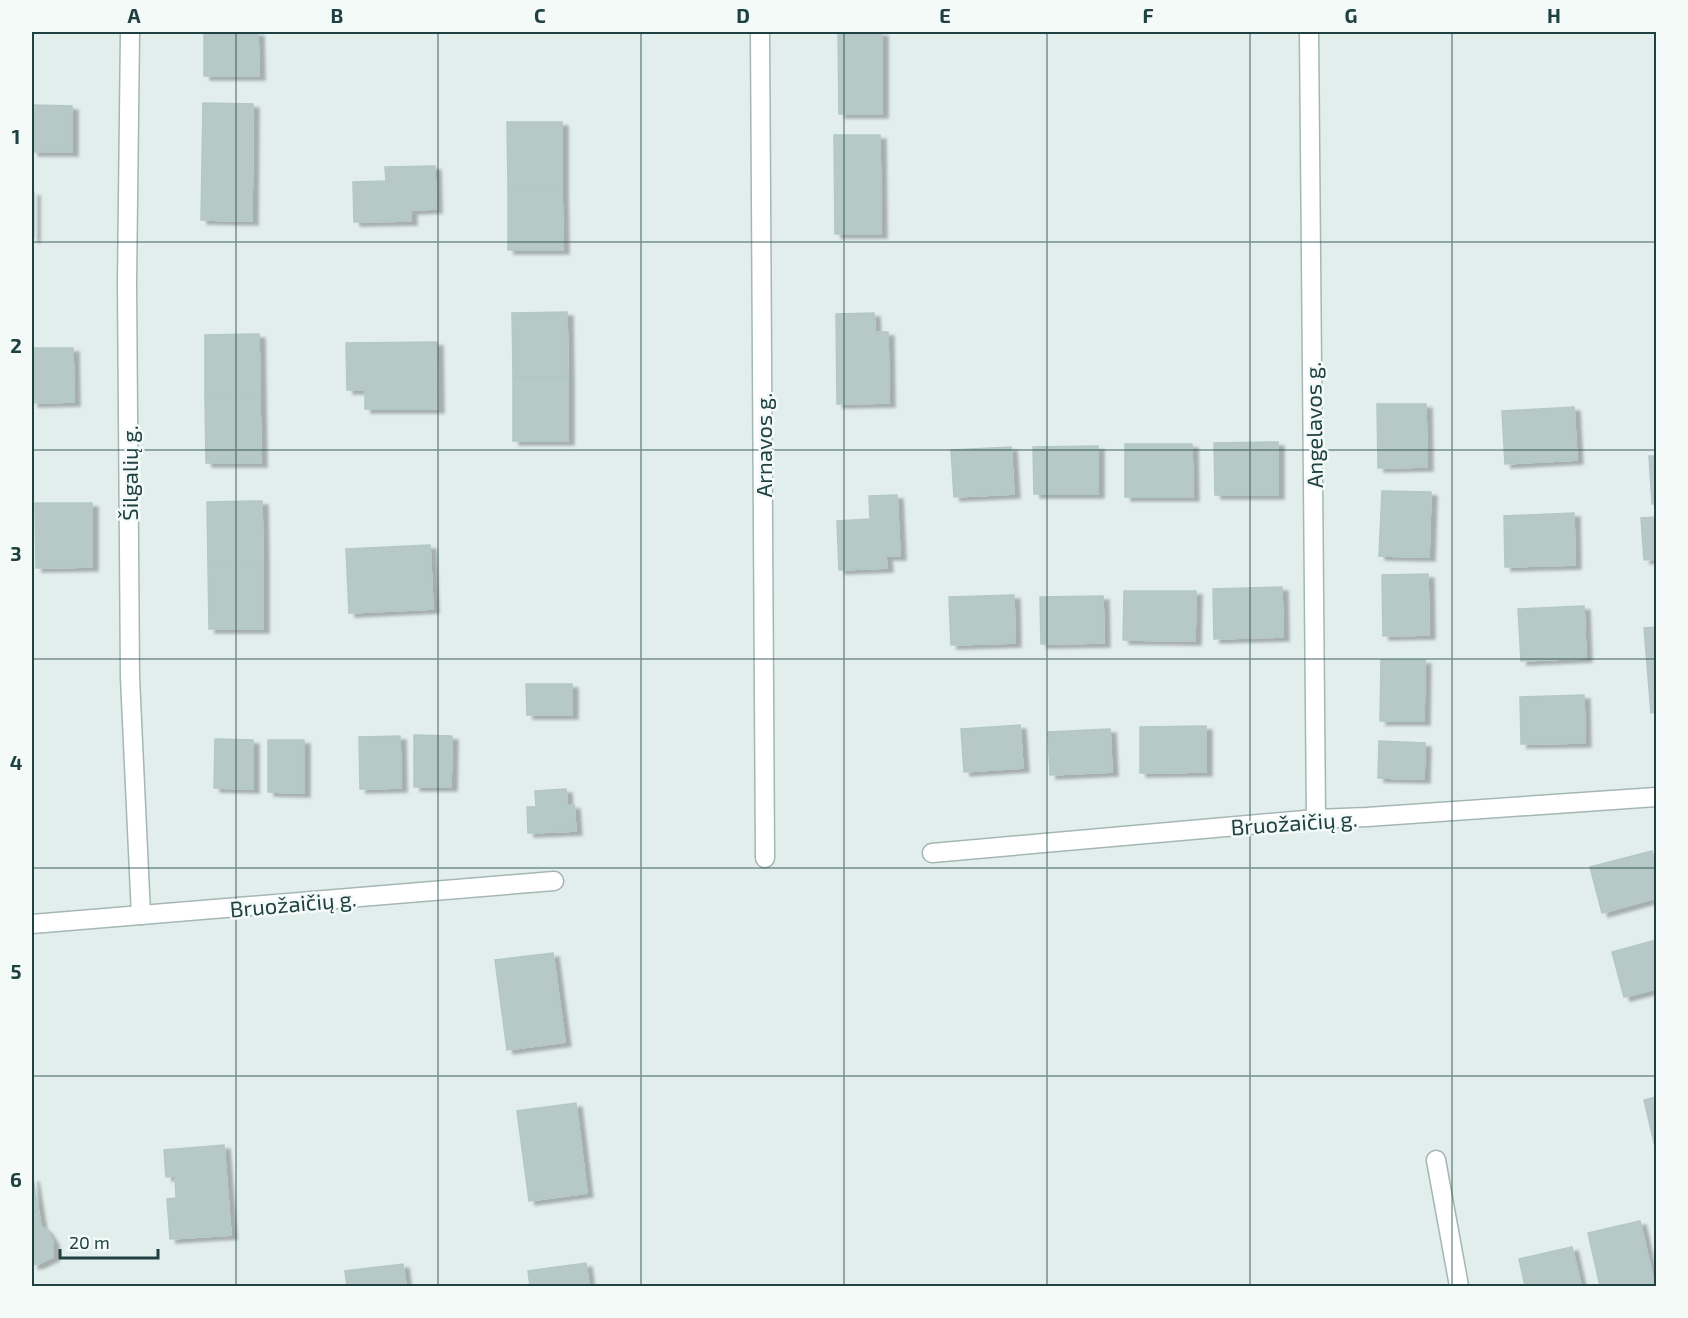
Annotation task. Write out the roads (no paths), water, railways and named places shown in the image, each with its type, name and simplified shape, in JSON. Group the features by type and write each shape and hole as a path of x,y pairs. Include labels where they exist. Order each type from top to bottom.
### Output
{"street":[{"name":"Šilgalių g.","path":"130,32 127,295 130,678 141,915"},
{"name":"Arnavos g.","path":"760,32 765,858"},
{"name":"Angelavos g.","path":"1309,32 1316,819"},
{"name":"Bruožaičių g.","path":"932,853 1316,819 1656,796"},
{"name":"Bruožaičių g.","path":"32,924 554,881"},
{"path":"1436,1160 1459,1287"}]}
